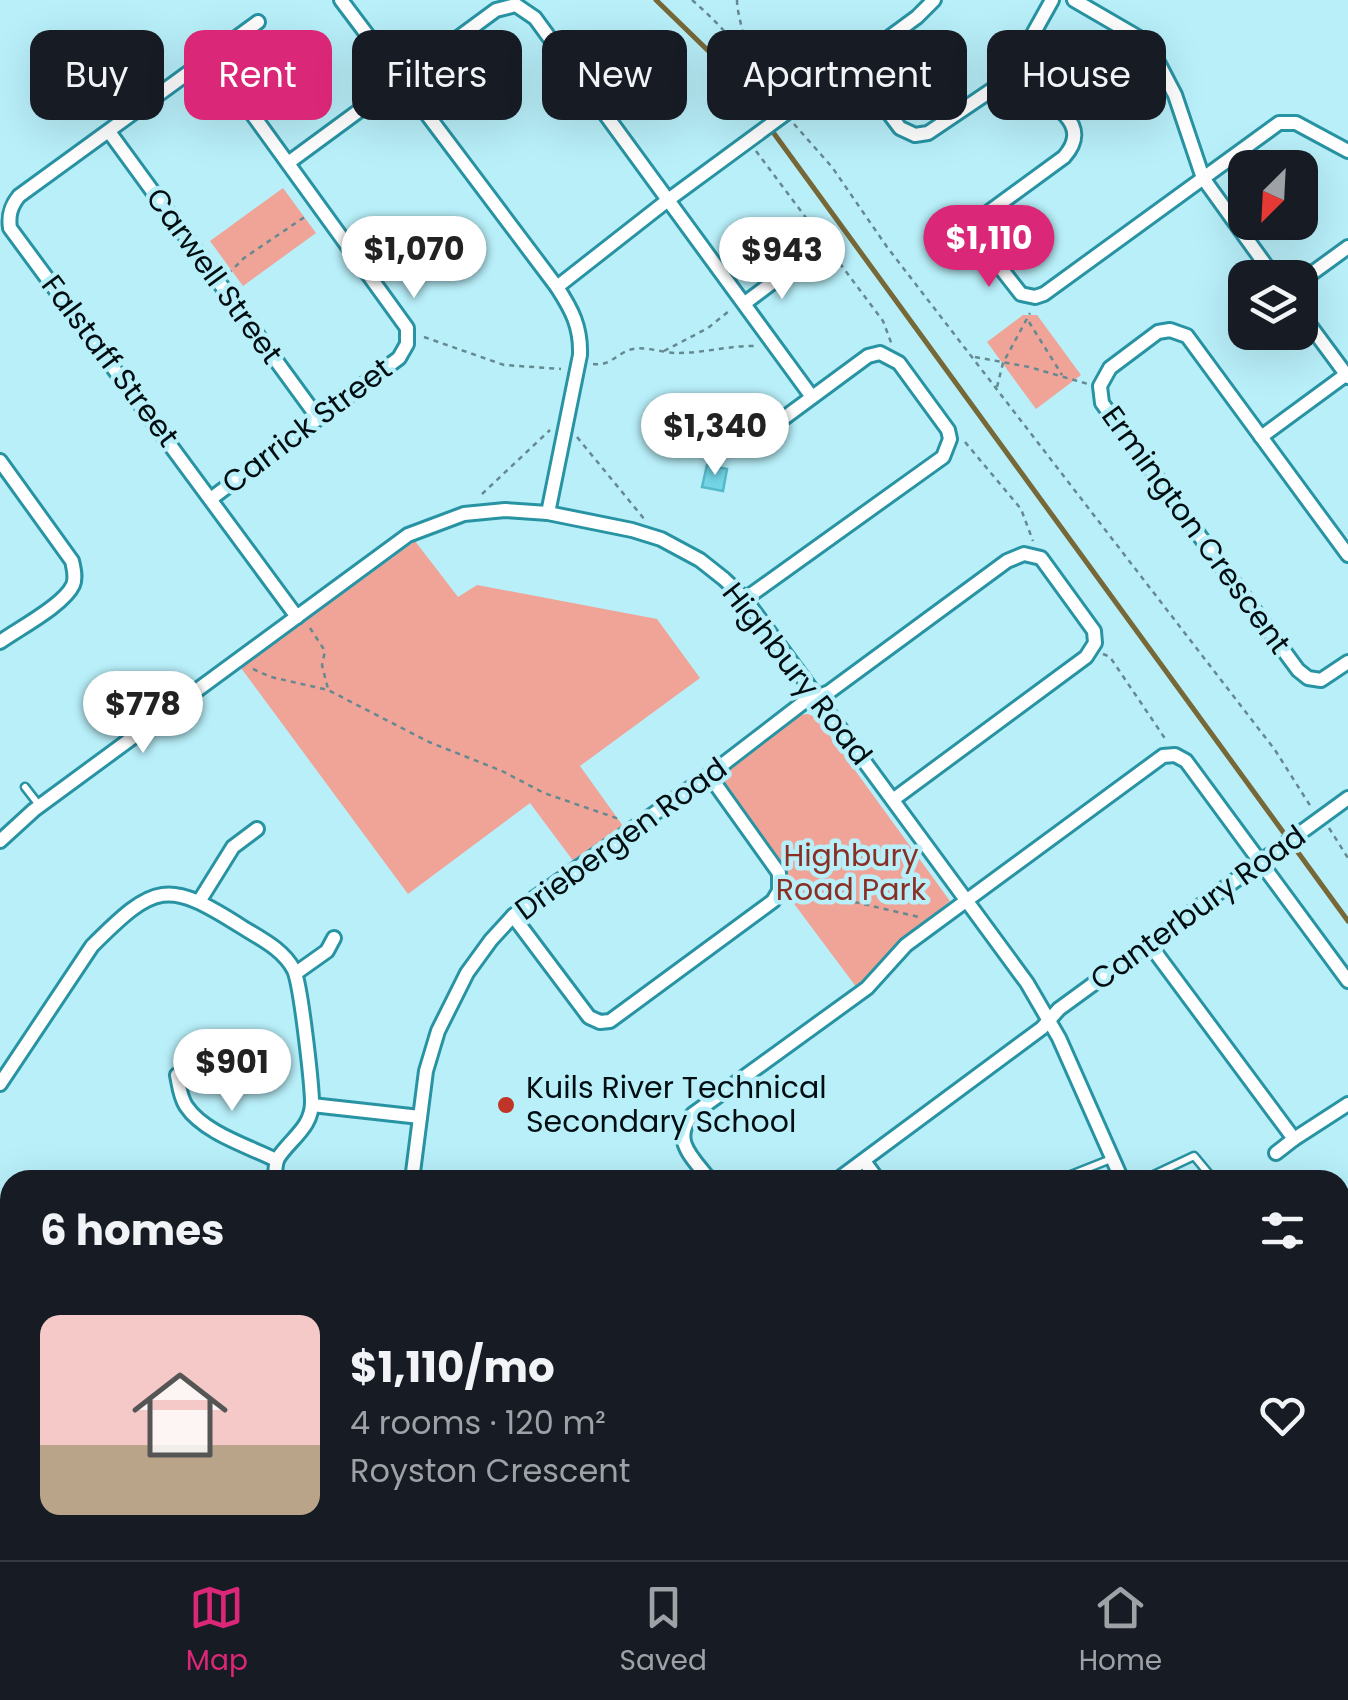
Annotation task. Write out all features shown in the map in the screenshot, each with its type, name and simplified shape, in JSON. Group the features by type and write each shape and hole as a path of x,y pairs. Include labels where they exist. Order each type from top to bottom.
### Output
{"street":[{"path":"341,0 363,30"},
{"path":"899,30 934,0"},
{"path":"1035,30 1052,0"},
{"path":"1074,0 1148,44 1175,95 1203,178 1262,260"},
{"path":"469,30 496,10 516,6 536,18 812,397"},
{"name":"Falstaff Street","path":"247,30 258,22"},
{"name":"Falstaff Street","path":"184,78 20,196 10,213 10,228 299,615"},
{"path":"288,163 352,116"},
{"name":"Carrick Street","path":"212,498 398,358 407,336 407,328 257,120"},
{"path":"430,120 575,316 580,335 548,513"},
{"path":"557,287 776,120"},
{"path":"894,120 900,128 915,135 928,133 947,120"},
{"path":"1070,120 1074,139 1069,152 986,214 981,224 981,243 1014,288 1035,298 1273,126 1296,123 1348,152"},
{"name":"Carwell Street","path":"110,133 318,418"},
{"path":"1318,269 1348,247"},
{"path":"745,303 793,266"},
{"name":"Ermington Crescent","path":"1348,555 1191,341 1176,330 1158,332 1110,368 1100,386 1102,403 1298,670 1308,678 1321,680 1348,662"},
{"path":"1261,437 1347,375 1318,336"},
{"path":"745,598 943,457 950,439 948,430 899,363 880,353 868,356 761,435"},
{"path":"0,461 72,560 75,573 68,593 0,642"},
{"name":"Highbury Road","path":"0,841 40,806 408,535 434,524 488,511 548,513 632,530 661,539 700,560 745,598 894,799 1049,1019 1117,1170"},
{"path":"894,799 1093,649 1094,631 1041,558 1033,555"},
{"name":"Driebergen Road","path":"413,1170 426,1072 438,1031 468,973 512,916 804,702 829,692 1007,561 1033,555"},
{"path":"702,1170 684,1146 684,1124 867,988 906,945 1158,759 1169,755 1186,761 1348,981"},
{"path":"512,916 589,1017 610,1021 772,901 779,891 779,874 709,775"},
{"name":"Canterbury Road","path":"852,1170 1348,798"},
{"path":"200,900 233,846 257,829"},
{"path":"0,1084 78,962 110,928 159,894 172,892 200,900 282,953 296,974 312,1105 301,1135 276,1160 275,1170"},
{"path":"296,974 327,952 334,938"},
{"path":"1150,946 1294,1140"},
{"path":"177,1075 188,1109 212,1128 276,1160"},
{"path":"1276,1153 1348,1104"},
{"path":"312,1105 420,1117"},
{"path":"864,1161 871,1170"}],"lane":[{"path":"25,787 40,806"},
{"path":"1164,1170 1194,1156 1206,1170"},
{"path":"1088,1170 1111,1159"}],"path":[{"path":"692,0 721,30"},
{"path":"737,0 741,30"},
{"path":"783,120 832,168 887,247 1275,750 1307,804 1322,817 1348,858"},
{"path":"754,137 824,244 882,320 892,343 890,356"},
{"path":"218,282 244,258 320,208"},
{"path":"793,266 824,244"},
{"path":"996,388 1003,364 1028,321 1035,298"},
{"path":"662,352 745,303"},
{"path":"1028,321 1064,378"},
{"path":"972,356 1100,386"},
{"path":"482,494 555,426 566,426 661,539"},
{"path":"948,430 959,435 1021,509 1034,537 1033,555"},
{"path":"299,615 325,651 322,666 328,690"},
{"path":"1093,649 1110,657 1168,743 1169,755"},
{"path":"236,662 271,677 328,690 429,742 502,771 544,794 619,818 630,831"},
{"path":"779,891 846,900 934,924"}],"green space":[{"path":"283,188 316,233 243,286 210,241"},
{"path":"1023,315 1037,315 1081,375 1036,409 987,342"},
{"path":"415,541 458,597 477,585 657,619 700,678 580,766 623,826 574,862 530,803 408,894 241,668"},
{"name":"Highbury Road Park","path":"798,715 817,718 950,901 895,947 857,988 786,893 783,870 724,786 726,776 741,756"}],"building":[{"path":"707,465 727,469 723,491 702,487"}],"waterway":[{"path":"656,0 727,69 1348,921"}],"place":[{"name":"Kuils River Technical Secondary School","path":"506,1105"}]}
